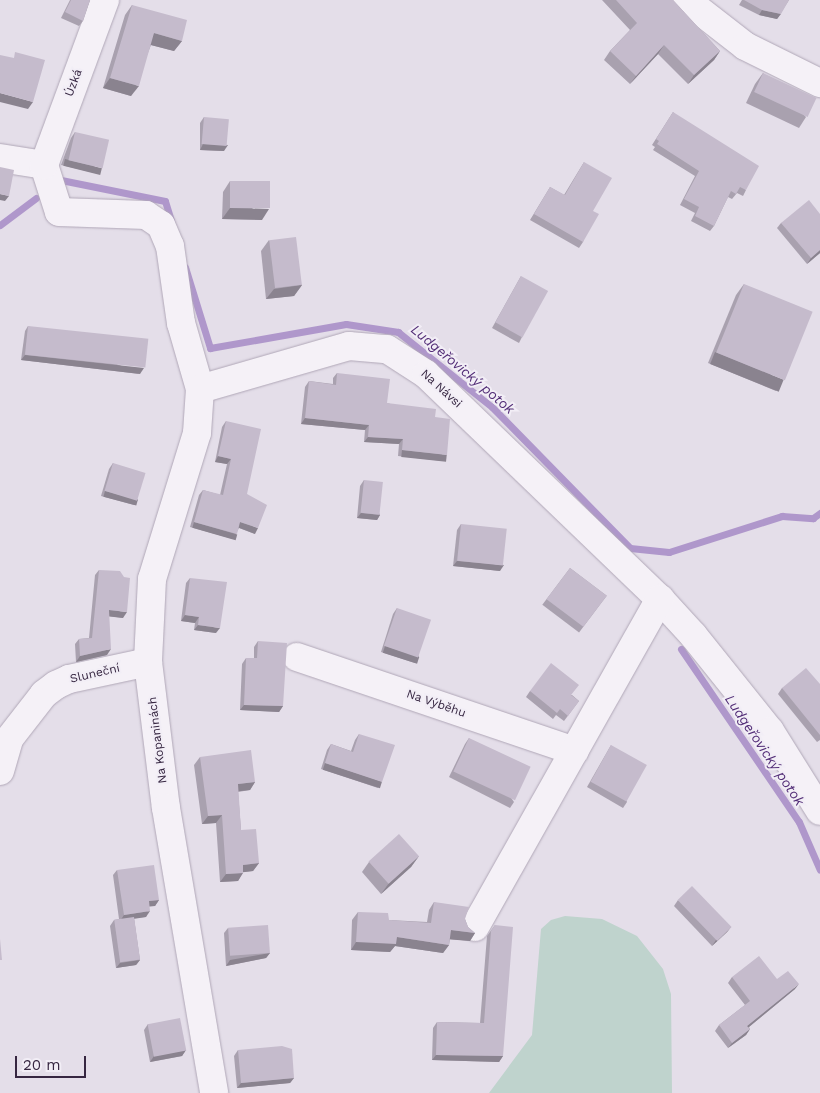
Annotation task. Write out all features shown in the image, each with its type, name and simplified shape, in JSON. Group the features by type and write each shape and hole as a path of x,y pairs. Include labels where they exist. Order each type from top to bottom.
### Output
{"street":[{"name":"Úzká","path":"44,165 105,0"},
{"path":"686,0 745,46 820,83"},
{"path":"0,158 44,165 59,212 146,215 161,225 170,246 181,323 200,389"},
{"name":"Na Návsi","path":"200,389 349,346 387,349 426,374 660,599 770,731 820,812"},
{"name":"Na Kopaninách","path":"200,389 196,433 152,579 148,662 166,808 214,1093"},
{"path":"475,927 660,599"},
{"name":"Na Výběhu","path":"297,657 576,750"},
{"name":"Sluneční","path":"0,771 10,740 50,690 69,679 148,662"}],"shaded area":[{"path":"565,916 602,919 637,936 663,969 671,994 672,1093 489,1093 532,1035 541,929 551,920"}],"building":[{"path":"71,0 90,0 83,21 65,12"},
{"path":"616,0 673,0 720,51 694,75 664,45 636,76 610,51 637,23"},
{"path":"744,0 789,0 781,14 762,10"},
{"path":"132,5 187,20 182,41 154,33 139,86 110,78"},
{"path":"15,52 45,60 33,102 0,93 0,55 14,58"},
{"path":"763,73 816,98 808,117 754,92"},
{"path":"673,112 759,166 746,190 740,187 736,194 731,191 714,226 695,216 699,207 684,199 699,171 657,144 659,141 656,139"},
{"path":"204,117 229,119 227,146 202,144"},
{"path":"75,132 109,140 103,168 68,160"},
{"path":"584,162 612,178 593,211 599,214 583,242 534,214 550,187 565,195"},
{"path":"0,167 14,170 9,196 0,194"},
{"path":"230,181 270,181 270,208 230,208"},
{"path":"809,200 820,214 820,250 811,258 781,223"},
{"path":"296,237 302,285 275,288 269,240"},
{"path":"521,276 548,291 522,337 495,322"},
{"path":"744,284 813,312 785,380 716,353"},
{"path":"28,326 148,339 145,367 25,355"},
{"path":"337,373 390,379 387,403 436,409 435,417 450,419 447,455 402,450 403,439 368,437 369,425 305,418 309,381 336,385"},
{"path":"226,421 261,429 247,494 267,505 258,528 240,522 237,534 194,522 203,490 223,495 231,459 218,456"},
{"path":"113,463 146,473 137,501 105,491"},
{"path":"364,480 383,482 379,515 361,513"},
{"path":"461,524 507,529 503,566 457,561"},
{"path":"570,568 607,596 583,627 547,599"},
{"path":"99,570 120,571 124,577 130,578 127,612 109,610 111,649 80,656 79,639 92,638"},
{"path":"190,578 227,582 220,628 198,625 199,617 185,615"},
{"path":"397,608 431,620 418,658 384,646"},
{"path":"258,641 287,643 283,706 244,705 246,658 257,658"},
{"path":"551,663 579,685 571,695 579,701 568,716 560,709 557,713 530,691"},
{"path":"806,668 820,684 820,735 782,688"},
{"path":"359,734 395,745 382,782 325,763 331,744 353,752"},
{"path":"469,738 531,767 515,800 453,772"},
{"path":"611,745 647,765 626,802 591,782"},
{"path":"251,750 255,782 238,784 241,830 256,829 259,863 243,865 243,873 226,874 222,815 208,816 200,757"},
{"path":"399,834 419,856 389,884 369,861"},
{"path":"154,865 159,900 149,901 150,911 124,915 117,870"},
{"path":"692,886 732,927 717,941 678,900"},
{"path":"434,902 469,907 465,919 468,927 475,933 451,930 449,945 397,937 396,944 356,942 358,912 388,913 389,920 431,923"},
{"path":"134,917 140,960 120,962 114,920"},
{"path":"268,925 270,953 230,956 228,928"},
{"path":"495,925 513,927 503,1056 436,1055 437,1022 484,1023 491,931"},
{"path":"0,939 2,960 0,960"},
{"path":"759,956 777,979 788,971 799,984 747,1026 750,1029 732,1043 719,1025 750,1001 732,977"},
{"path":"180,1018 186,1050 154,1057 148,1024"},
{"path":"282,1046 292,1049 294,1078 241,1083 238,1050"}],"waterway":[{"name":"Ludgeřovický potok","path":"61,180 165,201 171,221"},
{"name":"Ludgeřovický potok","path":"0,225 36,198"},
{"name":"Ludgeřovický potok","path":"185,267 210,348 346,324 398,332 492,407 630,548 669,552 782,516 813,518 820,513"},
{"name":"Ludgeřovický potok","path":"681,649 799,822 820,870"}]}
